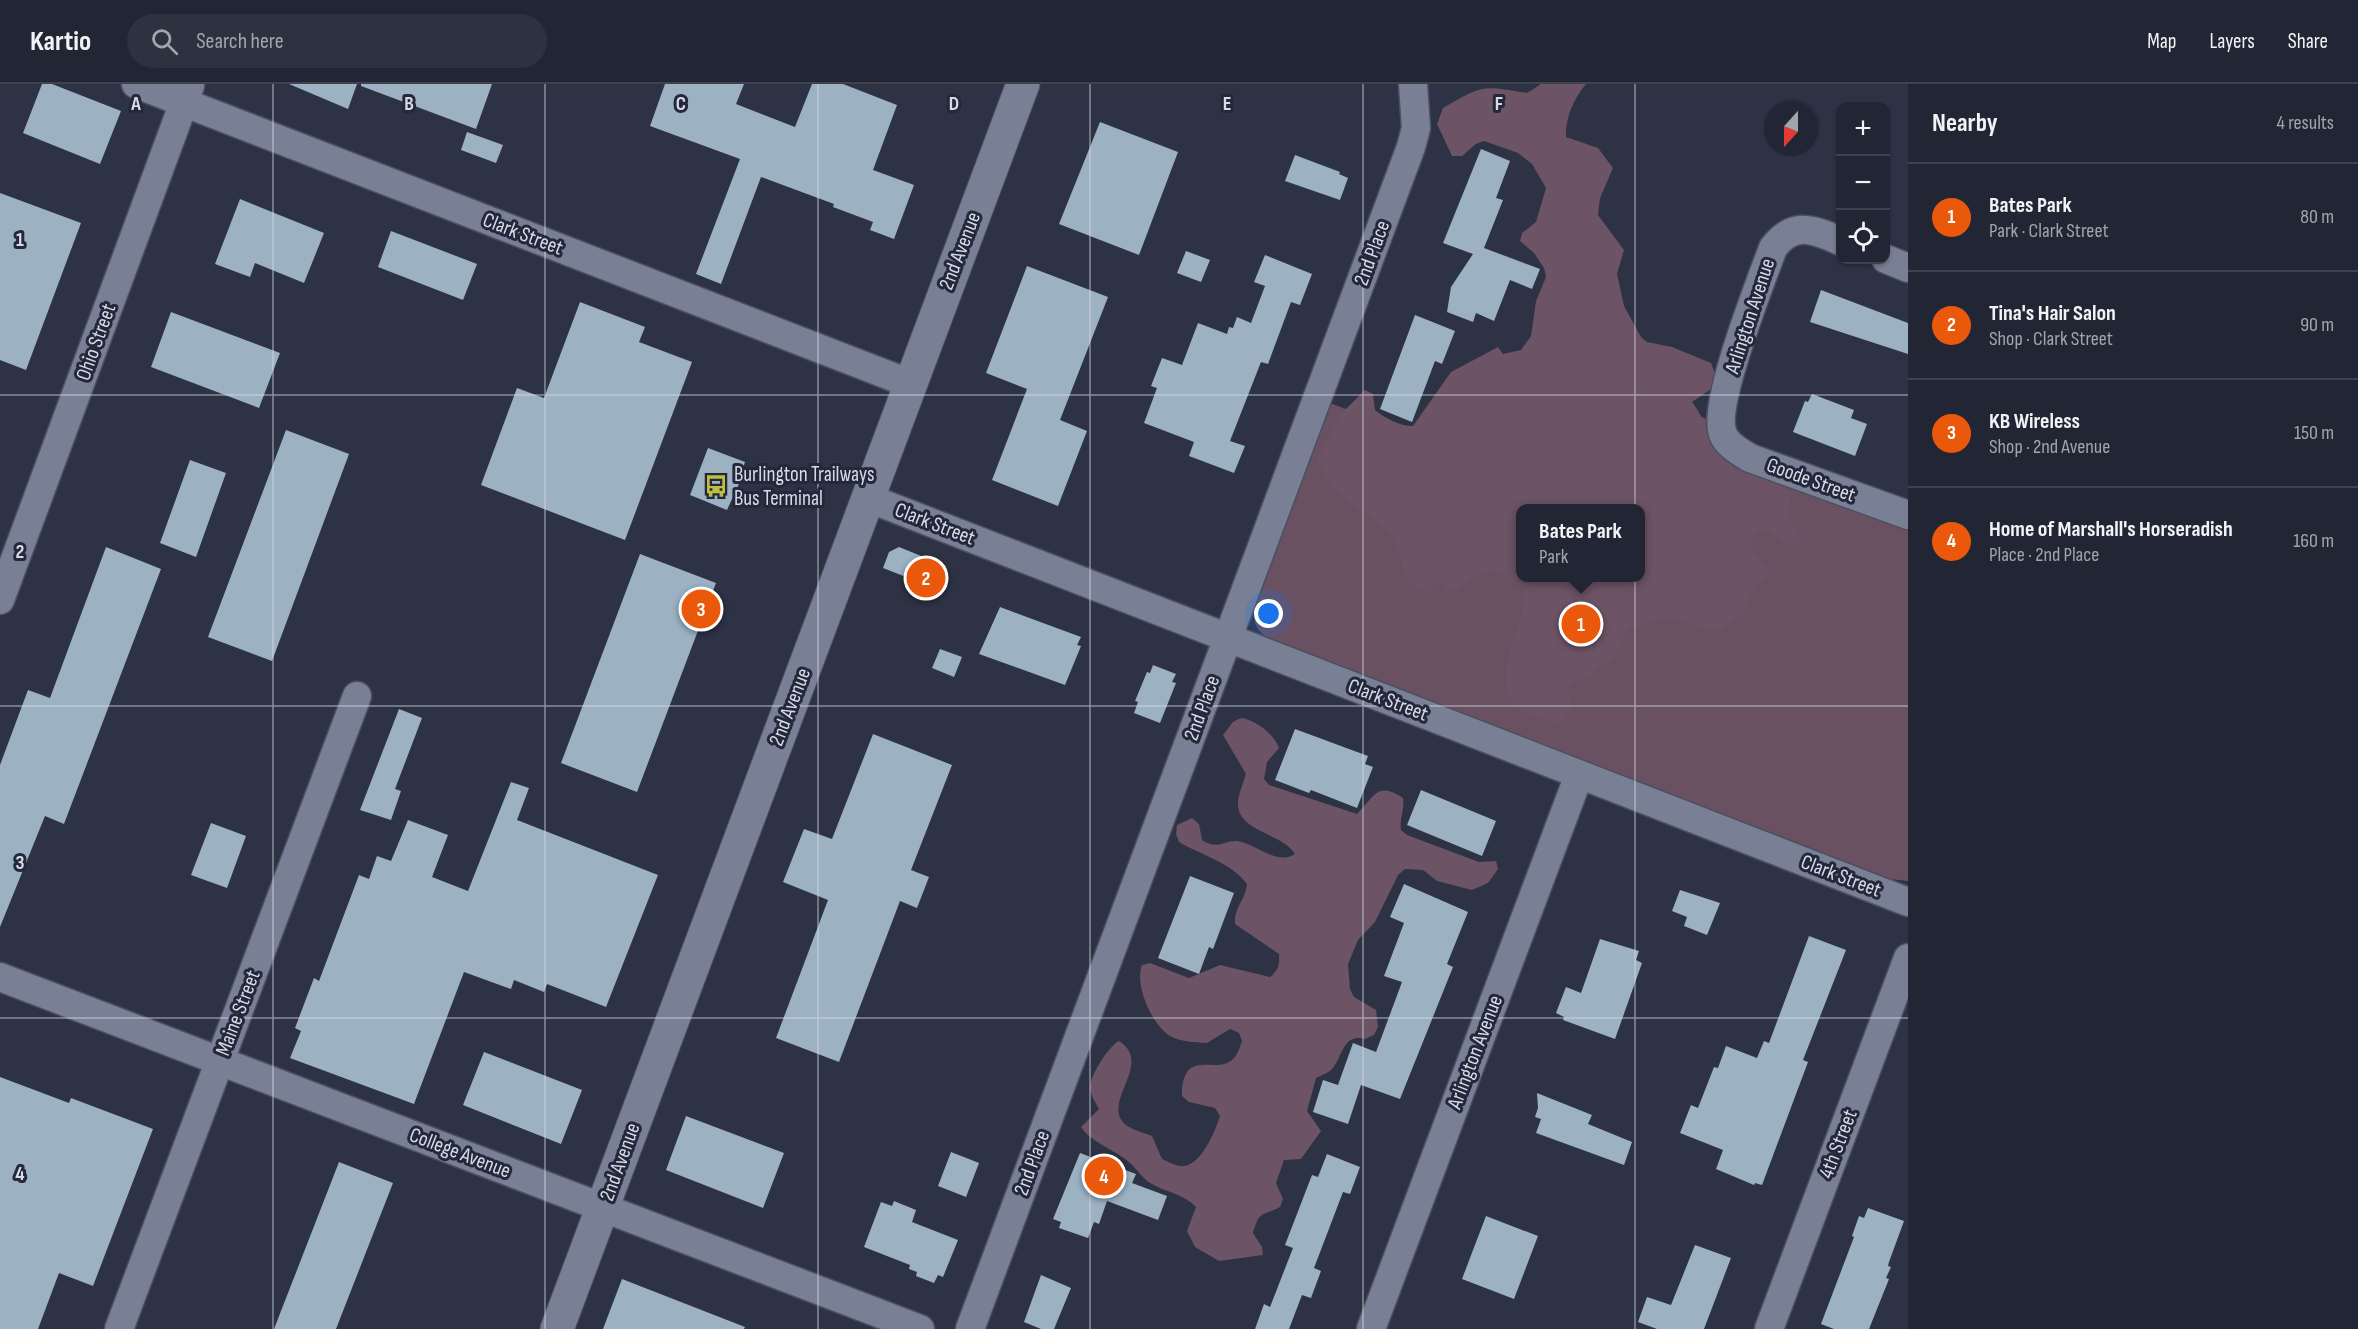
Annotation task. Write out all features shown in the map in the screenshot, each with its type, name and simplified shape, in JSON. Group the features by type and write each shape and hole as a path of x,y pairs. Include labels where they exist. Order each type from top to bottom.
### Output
{"main road":[{"name":"2nd Avenue","path":"557,1329 1023,84"}],"street":[{"name":"Clark Street","path":"136,84 188,93 911,384"},
{"name":"2nd Place","path":"970,1329 1411,147 1417,118 1413,84"},
{"name":"Ohio Street","path":"0,600 188,93"},
{"name":"Arlington Avenue","path":"1723,434 1720,416 1726,388 1773,248 1781,236 1797,230 1828,236"},
{"path":"1890,261 1908,268"},
{"name":"Goode Street","path":"1723,434 1732,446 1750,458 1908,516"},
{"name":"Clark Street","path":"868,498 1908,902"},
{"name":"Maine Street","path":"119,1329 357,696"},
{"name":"Arlington Avenue","path":"1371,1329 1579,775"},
{"name":"4th Street","path":"1769,1329 1908,958"},
{"name":"College Avenue","path":"0,977 920,1329"}],"shaded area":[{"path":"1541,84 1586,84 1571,109 1566,137 1598,148 1613,168 1600,198 1598,215 1624,250 1617,274 1624,306 1641,337 1647,342 1672,347 1711,363 1717,379 1714,387 1692,402 1715,445 1725,458 1741,468 1776,483 1791,494 1789,516 1802,541 1796,546 1788,546 1767,529 1758,531 1750,546 1769,573 1756,585 1742,615 1720,630 1711,630 1668,617 1633,627 1626,633 1615,656 1588,677 1571,683 1567,691 1573,708 1563,721 1559,722 1547,721 1532,715 1517,707 1509,696 1506,668 1520,622 1523,590 1503,575 1488,571 1454,592 1445,587 1441,580 1428,592 1419,591 1406,579 1393,534 1337,492 1317,462 1340,415 1365,390 1373,394 1375,410 1379,413 1397,423 1413,426 1451,372 1498,347 1503,354 1521,350 1531,336 1536,301 1546,277 1544,268 1534,253 1520,241 1522,233 1536,222 1546,188 1532,164 1518,153 1484,141 1476,144 1462,156 1452,156 1437,124 1443,108 1466,95 1483,89 1527,93"},
{"path":"1554,360 1712,421 1713,430 1908,526 1908,881 1890,879 1272,640 1262,634 1256,626 1255,605 1330,403 1511,471"},
{"path":"1241,718 1264,728 1277,743 1279,748 1267,762 1264,779 1269,785 1357,814 1377,793 1387,791 1394,793 1403,798 1401,830 1407,835 1479,862 1496,861 1498,869 1488,883 1472,890 1437,881 1423,870 1405,869 1398,875 1375,922 1358,940 1348,964 1350,989 1354,997 1376,1010 1378,1027 1374,1035 1348,1042 1333,1068 1316,1078 1307,1111 1321,1131 1301,1159 1284,1160 1276,1183 1283,1199 1280,1207 1262,1215 1253,1233 1262,1247 1263,1255 1219,1261 1195,1247 1187,1231 1196,1207 1186,1199 1144,1179 1130,1163 1090,1137 1081,1127 1099,1109 1090,1089 1094,1074 1106,1054 1119,1041 1129,1050 1131,1061 1130,1072 1121,1095 1119,1116 1129,1127 1152,1136 1162,1159 1179,1166 1191,1163 1203,1152 1215,1130 1220,1116 1215,1108 1189,1102 1182,1096 1184,1081 1188,1071 1194,1067 1219,1065 1234,1058 1242,1041 1239,1033 1230,1029 1207,1043 1183,1041 1170,1036 1157,1023 1146,1004 1140,983 1140,973 1142,965 1150,963 1189,978 1220,965 1270,977 1278,967 1279,954 1235,924 1236,914 1247,884 1225,865 1179,842 1176,834 1177,825 1192,818 1199,824 1202,840 1213,845 1236,841 1276,856 1289,857 1295,854 1281,841 1244,820 1239,812 1238,802 1246,774 1223,735 1233,722"}],"building":[{"path":"42,84 52,84 121,111 100,164 23,133"},
{"path":"289,84 357,84 348,109"},
{"path":"361,84 492,84 476,129 361,86"},
{"path":"665,84 744,84 736,104 795,127 812,84 843,84 897,105 873,170 914,185 894,239 870,230 873,222 833,207 834,204 761,177 721,284 696,274 740,159 650,126"},
{"path":"1100,122 1178,152 1139,255 1059,224"},
{"path":"467,132 503,145 496,163 461,150"},
{"path":"1481,149 1510,161 1496,198 1503,200 1484,248 1540,269 1532,289 1510,280 1494,321 1476,313 1473,322 1447,312 1451,287 1473,254 1443,243"},
{"path":"1295,155 1340,172 1339,174 1348,178 1340,200 1285,181"},
{"path":"0,193 81,223 26,370 0,360"},
{"path":"240,199 324,233 304,283 255,263 250,277 215,264"},
{"path":"391,231 477,264 463,300 378,267"},
{"path":"1186,251 1210,260 1201,282 1177,273"},
{"path":"1265,255 1312,274 1300,305 1291,302 1268,364 1261,362 1230,441 1245,446 1234,473 1189,456 1194,442 1144,423 1157,388 1151,386 1162,358 1182,365 1198,323 1227,334 1229,327 1233,328 1237,317 1251,323 1265,286 1254,282"},
{"path":"1027,266 1108,297 1060,420 1087,431 1058,506 992,480 1027,389 986,373"},
{"path":"1821,290 1908,323 1908,354 1810,322"},
{"path":"580,302 645,327 639,342 692,362 625,540 481,485 517,388 544,398"},
{"path":"171,312 280,353 259,408 151,367"},
{"path":"1415,315 1455,331 1442,364 1435,361 1412,422 1380,409"},
{"path":"1812,394 1854,410 1851,418 1867,424 1855,456 1793,432 1805,401 1808,402"},
{"path":"286,430 349,454 272,661 208,637"},
{"name":"Burlington Trailways Bus Terminal","path":"708,448 745,462 740,476 742,477 727,510 690,495"},
{"path":"190,460 226,473 196,557 160,543"},
{"path":"106,547 161,569 64,824 45,816 0,927 0,765 28,690 50,698"},
{"path":"899,547 946,566 937,589 883,568 889,552"},
{"path":"640,554 716,583 637,792 561,763"},
{"path":"1000,607 1081,637 1077,645 1081,646 1065,685 979,654"},
{"path":"940,649 962,657 954,677 932,668"},
{"path":"1153,665 1176,674 1172,682 1176,683 1160,723 1134,713 1138,702 1135,701 1147,672 1150,673"},
{"path":"399,709 422,718 395,789 401,791 391,820 360,810"},
{"path":"1295,729 1368,756 1365,764 1373,767 1357,808 1311,790 1309,793 1275,780"},
{"path":"873,734 952,765 911,870 929,877 917,908 900,901 839,1062 776,1038 828,900 783,882 804,829 832,839"},
{"path":"511,782 529,788 517,820 658,875 606,1007 547,984 544,992 514,980 511,989 464,972 414,1104 290,1058 301,1031 295,1028 314,978 319,981 359,875 369,879 377,856 391,861 408,820 448,835 432,877 468,891"},
{"path":"1421,790 1496,821 1482,856 1407,825"},
{"path":"211,823 246,836 227,888 191,875"},
{"path":"1190,876 1234,893 1213,949 1209,947 1199,974 1158,958"},
{"path":"1404,884 1468,912 1447,964 1453,967 1400,1099 1361,1085 1348,1124 1313,1112 1323,1080 1338,1085 1353,1043 1376,1052 1402,982 1384,976 1404,923 1390,917"},
{"path":"1680,890 1720,903 1707,935 1684,926 1687,917 1672,911"},
{"path":"1809,936 1846,950 1803,1060 1808,1062 1762,1185 1755,1183 1754,1185 1716,1169 1723,1150 1680,1133 1691,1105 1698,1108 1714,1067 1718,1068 1726,1046 1757,1058 1764,1041 1769,1043"},
{"path":"1600,939 1639,951 1636,960 1642,963 1615,1039 1563,1020 1564,1017 1556,1013 1566,987 1581,993"},
{"path":"484,1052 582,1090 561,1144 463,1105"},
{"path":"0,1077 69,1103 71,1098 153,1129 93,1286 59,1273 38,1329 0,1329"},
{"path":"1537,1093 1592,1115 1588,1124 1632,1142 1624,1165 1536,1133 1541,1119 1535,1117 1538,1108"},
{"path":"686,1116 784,1153 763,1208 666,1170"},
{"path":"951,1152 979,1163 966,1197 938,1186"},
{"path":"1080,1153 1136,1174 1132,1183 1167,1196 1158,1220 1107,1201 1099,1224 1094,1222 1088,1238 1059,1228 1061,1222 1053,1219"},
{"path":"1327,1154 1360,1167 1350,1194 1343,1192 1314,1268 1321,1271 1311,1298 1302,1295 1289,1329 1255,1329 1264,1304 1270,1307 1293,1248 1285,1245 1312,1175 1318,1177"},
{"path":"339,1162 393,1183 336,1329 274,1329"},
{"path":"894,1201 916,1210 912,1222 958,1240 943,1277 938,1275 934,1283 916,1276 917,1272 909,1269 910,1265 864,1247 881,1202 892,1206"},
{"path":"1868,1208 1904,1221 1889,1262 1888,1266 1891,1267 1886,1278 1889,1279 1869,1329 1834,1329 1821,1324 1854,1237 1852,1236 1859,1216 1864,1218"},
{"path":"1486,1216 1538,1236 1514,1299 1462,1279"},
{"path":"1695,1245 1731,1258 1704,1329 1657,1329 1638,1322 1647,1297 1671,1305"},
{"path":"1041,1275 1071,1288 1054,1329 1041,1329 1024,1322"},
{"path":"622,1279 745,1327 744,1329 603,1329"}],"place":[{"name":"Burlington Trailways Bus Terminal","path":"716,486"},
{"name":"Tina's Hair Salon","path":"926,578"},
{"name":"KB Wireless","path":"701,609"},
{"name":"Bates Park","path":"1581,624"},
{"name":"Home of Marshall's Horseradish","path":"1104,1176"}]}
